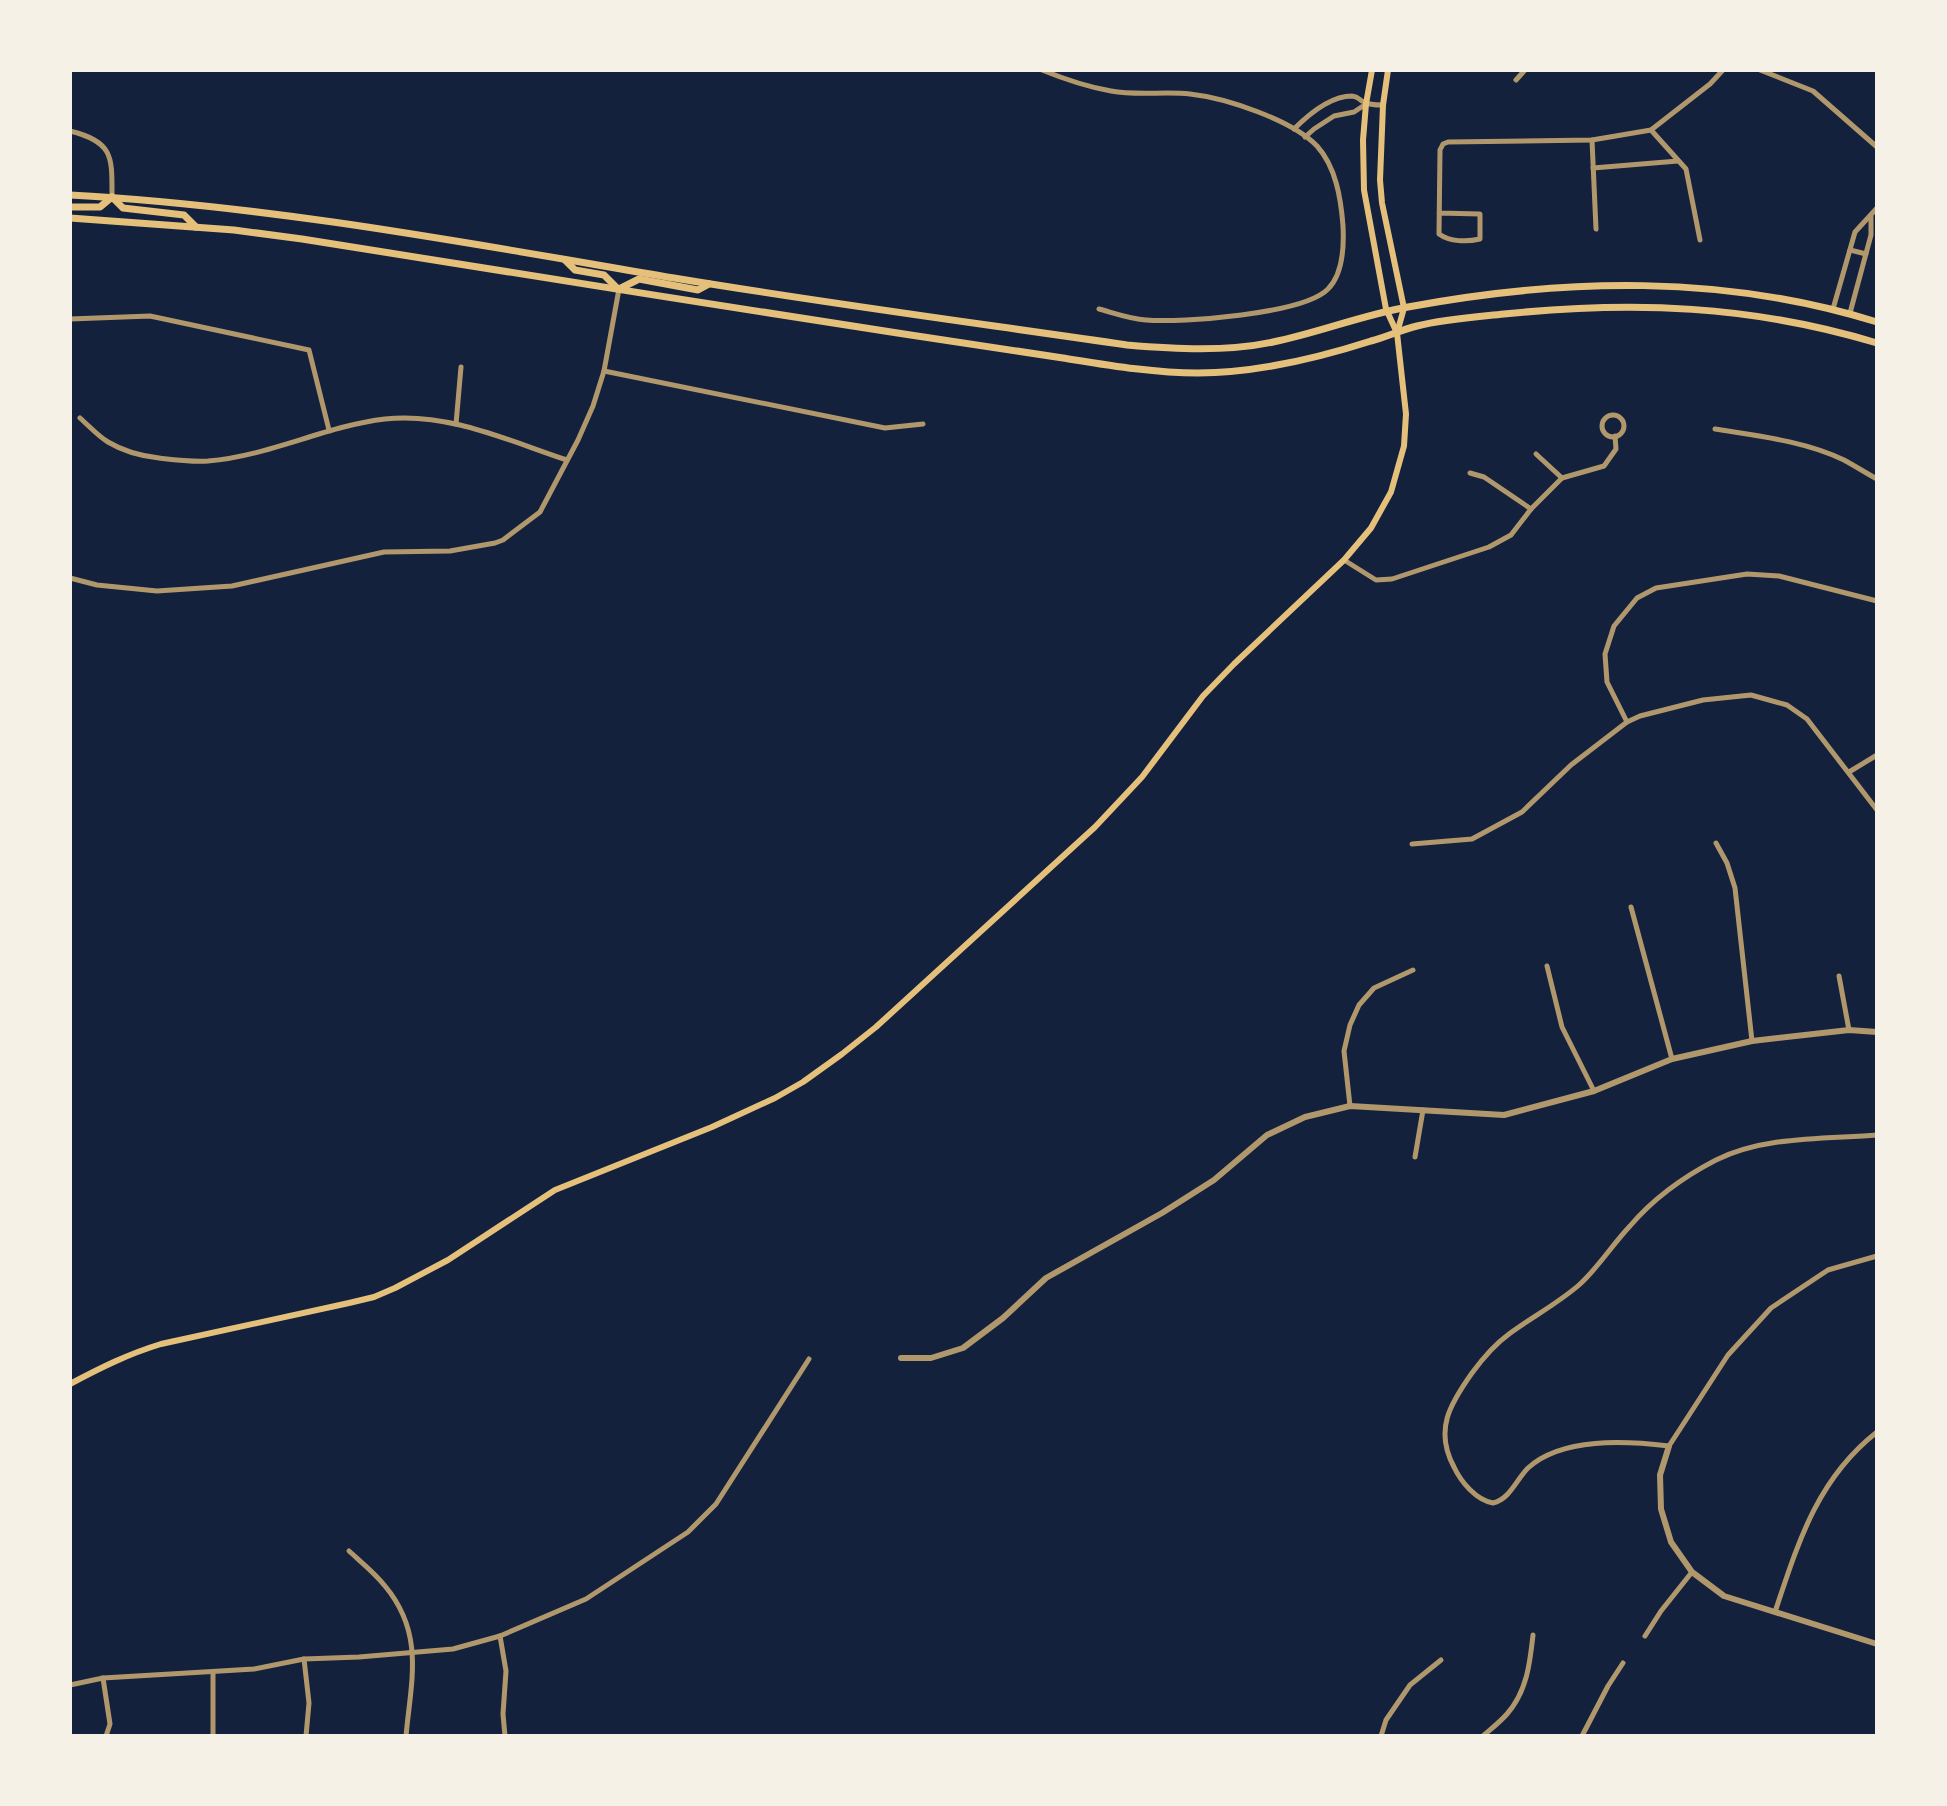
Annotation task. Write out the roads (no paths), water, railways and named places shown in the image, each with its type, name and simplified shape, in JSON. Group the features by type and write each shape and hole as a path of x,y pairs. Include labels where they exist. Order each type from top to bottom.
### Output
{"main road":[{"path":"70,1384 111,1362 161,1344 374,1297 435,1268 555,1190 775,1098 803,1082 876,1027 1095,827 1142,777 1203,696 1344,560 1371,528 1391,492 1404,446 1406,414 1397,333 1387,312 1364,190 1363,140 1372,70"},
{"path":"1388,70 1383,105 1381,191 1404,308 1397,333"},
{"path":"70,195 294,215 709,284 1127,345 1175,349 1250,346 1404,308 1561,286 1652,284 1707,289 1833,309 1877,322"},
{"path":"70,207 100,207 112,197"},
{"path":"112,197 123,208 184,215 197,228"},
{"path":"70,218 234,230 302,239 1094,363 1196,373 1289,364 1418,326 1468,317 1577,308 1656,306 1739,313 1877,343"},
{"path":"565,260 575,270 604,275 619,289"},
{"path":"619,289 639,279 698,290 709,284"}],"street":[{"path":"1042,70 1110,91 1204,96 1274,119 1317,146 1337,185 1344,237 1342,262 1330,288 1313,299 1255,313 1203,319 1142,320 1099,309"},
{"path":"1516,80 1525,70"},
{"path":"1439,213 1480,214 1480,239 1454,241 1439,234 1439,213 1440,150 1443,144 1592,140 1651,130 1710,84 1723,70"},
{"path":"1760,70 1813,91 1877,147"},
{"path":"1294,129 1315,110 1332,101 1351,96 1366,104 1383,105"},
{"path":"1305,137 1334,116 1354,112 1366,104"},
{"path":"1651,130 1686,169 1700,240"},
{"path":"70,131 90,136 101,143 112,168 112,197"},
{"path":"1592,140 1596,229"},
{"path":"1593,168 1678,161"},
{"path":"1833,309 1855,232 1877,208"},
{"path":"1850,313 1871,235 1871,216"},
{"path":"1850,250 1866,254"},
{"path":"70,578 97,585 157,591 232,586 384,552 450,551 503,540 543,507 593,406 604,371 619,289"},
{"path":"70,319 150,316 309,350 329,430"},
{"path":"456,424 461,367"},
{"path":"604,371 885,428 923,424"},
{"path":"1611,415 1620,418 1623,424 1621,433 1615,436 1607,435 1602,430 1604,419 1611,415"},
{"path":"80,418 106,441 130,452 184,461 210,461 251,453 329,430 385,419 426,419 456,424 567,460"},
{"path":"1715,429 1784,441 1815,450 1842,459 1877,479"},
{"path":"1344,560 1376,580 1392,579 1489,547 1511,535 1531,509 1562,478 1604,466 1616,449 1615,436"},
{"path":"1536,454 1562,478"},
{"path":"1470,473 1484,477 1531,509"},
{"path":"1627,722 1607,682 1605,654 1614,626 1637,598 1656,588 1747,574 1779,576 1877,601"},
{"path":"1412,844 1472,839 1522,812 1571,765 1627,722 1640,716 1703,700 1751,695 1787,705 1807,719 1877,810"},
{"path":"1849,772 1877,755"},
{"path":"1716,843 1735,888 1752,1041"},
{"path":"1631,907 1672,1059"},
{"path":"1547,966 1562,1027 1594,1091"},
{"path":"1350,1106 1344,1051 1359,1005 1374,988 1413,970"},
{"path":"1839,976 1849,1030"},
{"path":"901,1358 931,1358 963,1348 1003,1318 1046,1278 1162,1213 1214,1180 1267,1135 1305,1117 1350,1106 1504,1115 1594,1091 1672,1059 1752,1041 1849,1030 1877,1032"},
{"path":"1415,1157 1423,1110"},
{"path":"1669,1446 1580,1445 1563,1449 1537,1461 1504,1498 1493,1503 1479,1497 1457,1473 1447,1452 1446,1417 1451,1403 1495,1345 1578,1286 1637,1218 1689,1176 1715,1161 1754,1147 1877,1135"},
{"path":"1877,1256 1828,1270 1771,1308 1728,1355 1669,1446 1660,1475 1661,1509 1671,1542 1692,1572 1724,1596 1877,1644"},
{"path":"70,1685 103,1678 254,1669 304,1659 453,1649 500,1636 586,1599 688,1532 716,1504 809,1359"},
{"path":"1775,1612 1808,1520 1839,1469 1877,1432"},
{"path":"349,1551 385,1585 402,1609 414,1653 406,1736"},
{"path":"1645,1636 1692,1572"},
{"path":"1483,1736 1508,1714 1521,1693 1529,1672 1533,1635"},
{"path":"500,1636 506,1671 505,1736"},
{"path":"304,1659 309,1703 306,1736"},
{"path":"1381,1736 1386,1720 1410,1685 1441,1660"},
{"path":"1582,1736 1623,1663"},
{"path":"213,1672 213,1736"},
{"path":"103,1678 110,1724 106,1736"}]}
